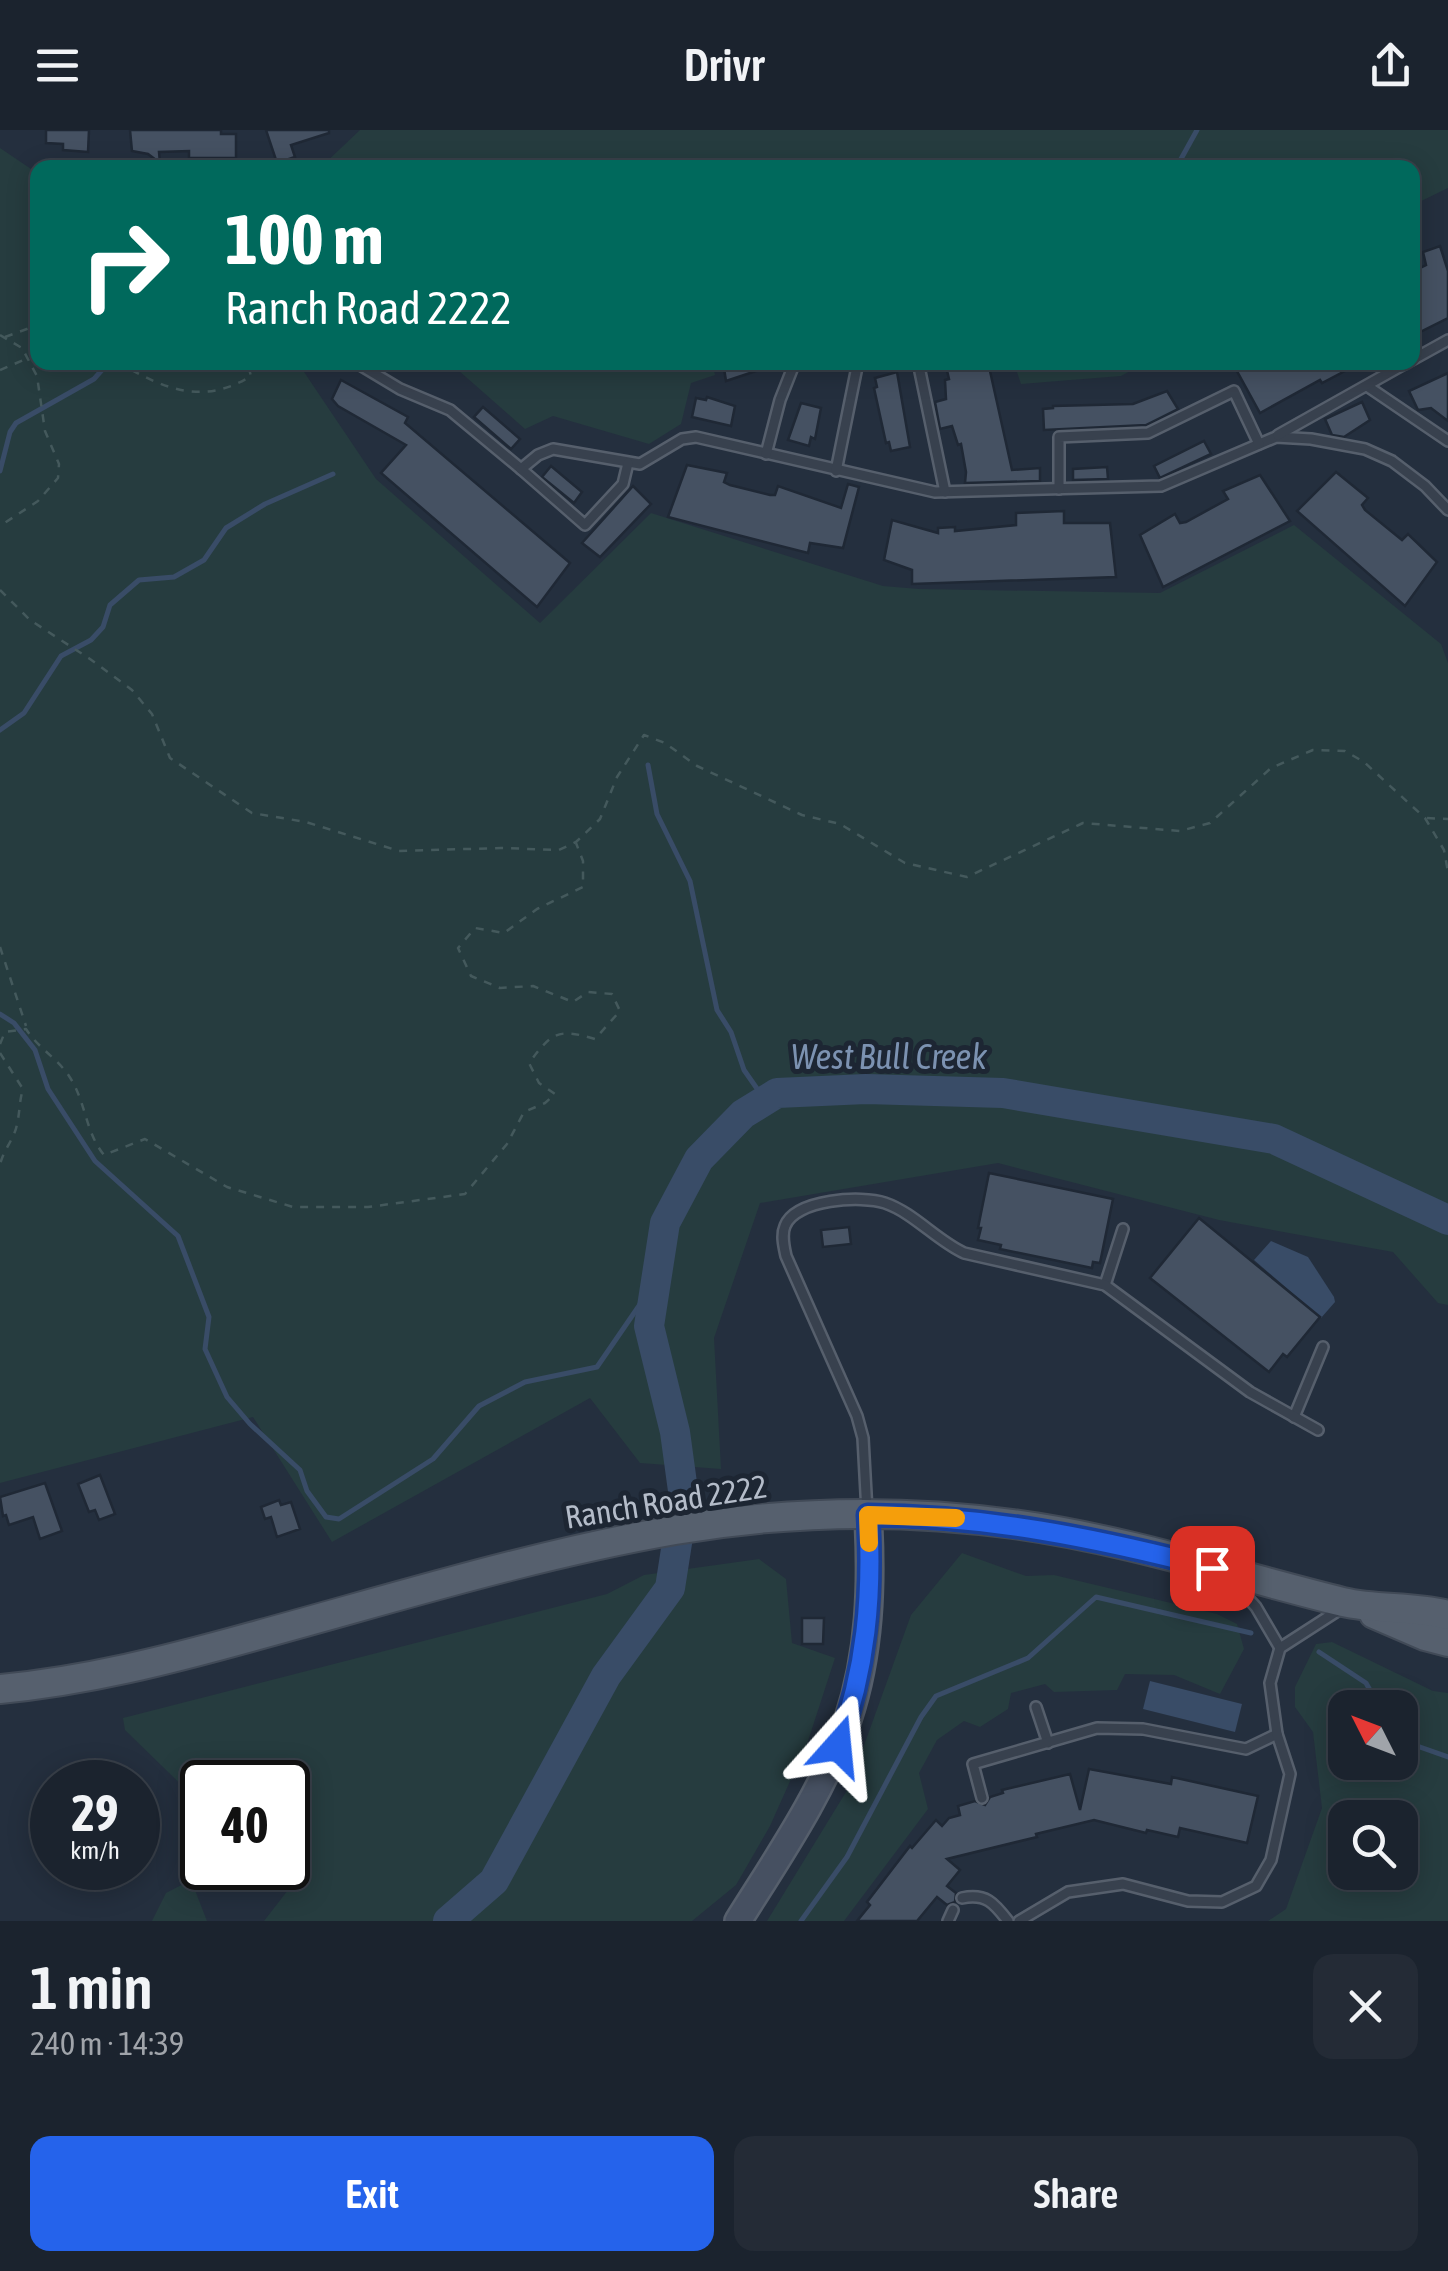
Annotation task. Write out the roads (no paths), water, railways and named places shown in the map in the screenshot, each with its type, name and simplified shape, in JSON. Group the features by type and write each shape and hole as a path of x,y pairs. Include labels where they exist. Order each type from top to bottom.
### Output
{"main road":[{"name":"Ranch Road 2222","path":"0,1689 58,1683 161,1662 612,1542 771,1519 868,1515 1014,1524 1107,1542 1349,1603 1448,1614"},
{"name":"Ranch Road 2222","path":"1349,1603 1424,1636 1448,1642"}],"street":[{"path":"738,1921 824,1777 848,1718 868,1624 868,1515"}],"lane":[{"path":"1420,355 1448,340"},
{"path":"368,370 400,389 444,406 585,525 623,484 628,463"},
{"path":"766,454 793,370"},
{"path":"836,471 856,370"},
{"path":"920,370 945,492"},
{"path":"521,470 538,455 553,449 628,463 646,462 688,437 922,490 1161,486 1276,437 1394,370"},
{"path":"1366,386 1448,441"},
{"path":"1059,489 1059,436 1148,433 1234,391 1260,444"},
{"path":"1276,437 1334,442 1379,455 1414,477 1448,510"},
{"path":"868,1515 863,1438 857,1416 786,1256 783,1238 785,1224 794,1214 818,1203 866,1198 902,1212 946,1245 964,1253 1105,1285 1250,1392 1318,1430"},
{"path":"1105,1285 1123,1228"},
{"path":"1294,1417 1323,1347"},
{"path":"1212,1568 1240,1587 1280,1648"},
{"path":"1020,1921 1068,1892 1123,1884 1188,1901 1222,1902 1256,1886 1271,1860 1290,1774 1277,1734 1270,1683 1280,1648 1349,1603"},
{"path":"1036,1707 1048,1743"},
{"path":"982,1798 972,1764 1096,1728 1143,1729 1246,1749 1277,1734"},
{"path":"962,1898 977,1895 993,1902 1008,1921"}],"water":[{"path":"1271,1241 1308,1257 1334,1297 1335,1302 1321,1318 1254,1260"},
{"path":"1150,1681 1242,1704 1235,1732 1143,1709"}],"waterway":[{"path":"1180,160 1197,130"},
{"path":"0,471 16,423 94,379 102,370"},
{"path":"0,730 24,713 61,656 91,640 103,627 110,605 139,580 174,577 204,560 226,528 265,504 333,474"},
{"path":"648,765 657,814 690,881 717,1010 731,1032 744,1070 765,1100"},
{"path":"0,1014 14,1023 35,1050 48,1089 95,1161 178,1236 209,1317 205,1349 227,1397 300,1470 307,1491 326,1517 339,1519 433,1459 479,1406 525,1382 597,1367 656,1281"},
{"name":"West Bull Creek","path":"448,1921 494,1881 606,1676 670,1588 684,1498 675,1432 649,1326 665,1223 699,1159 743,1114 777,1093 866,1089 1003,1093 1274,1139 1448,1220"},
{"path":"801,1921 847,1857 936,1696 1028,1658 1096,1597 1251,1633"},
{"path":"1319,1652 1366,1683 1370,1690"},
{"path":"1418,1746 1448,1757"}]}
